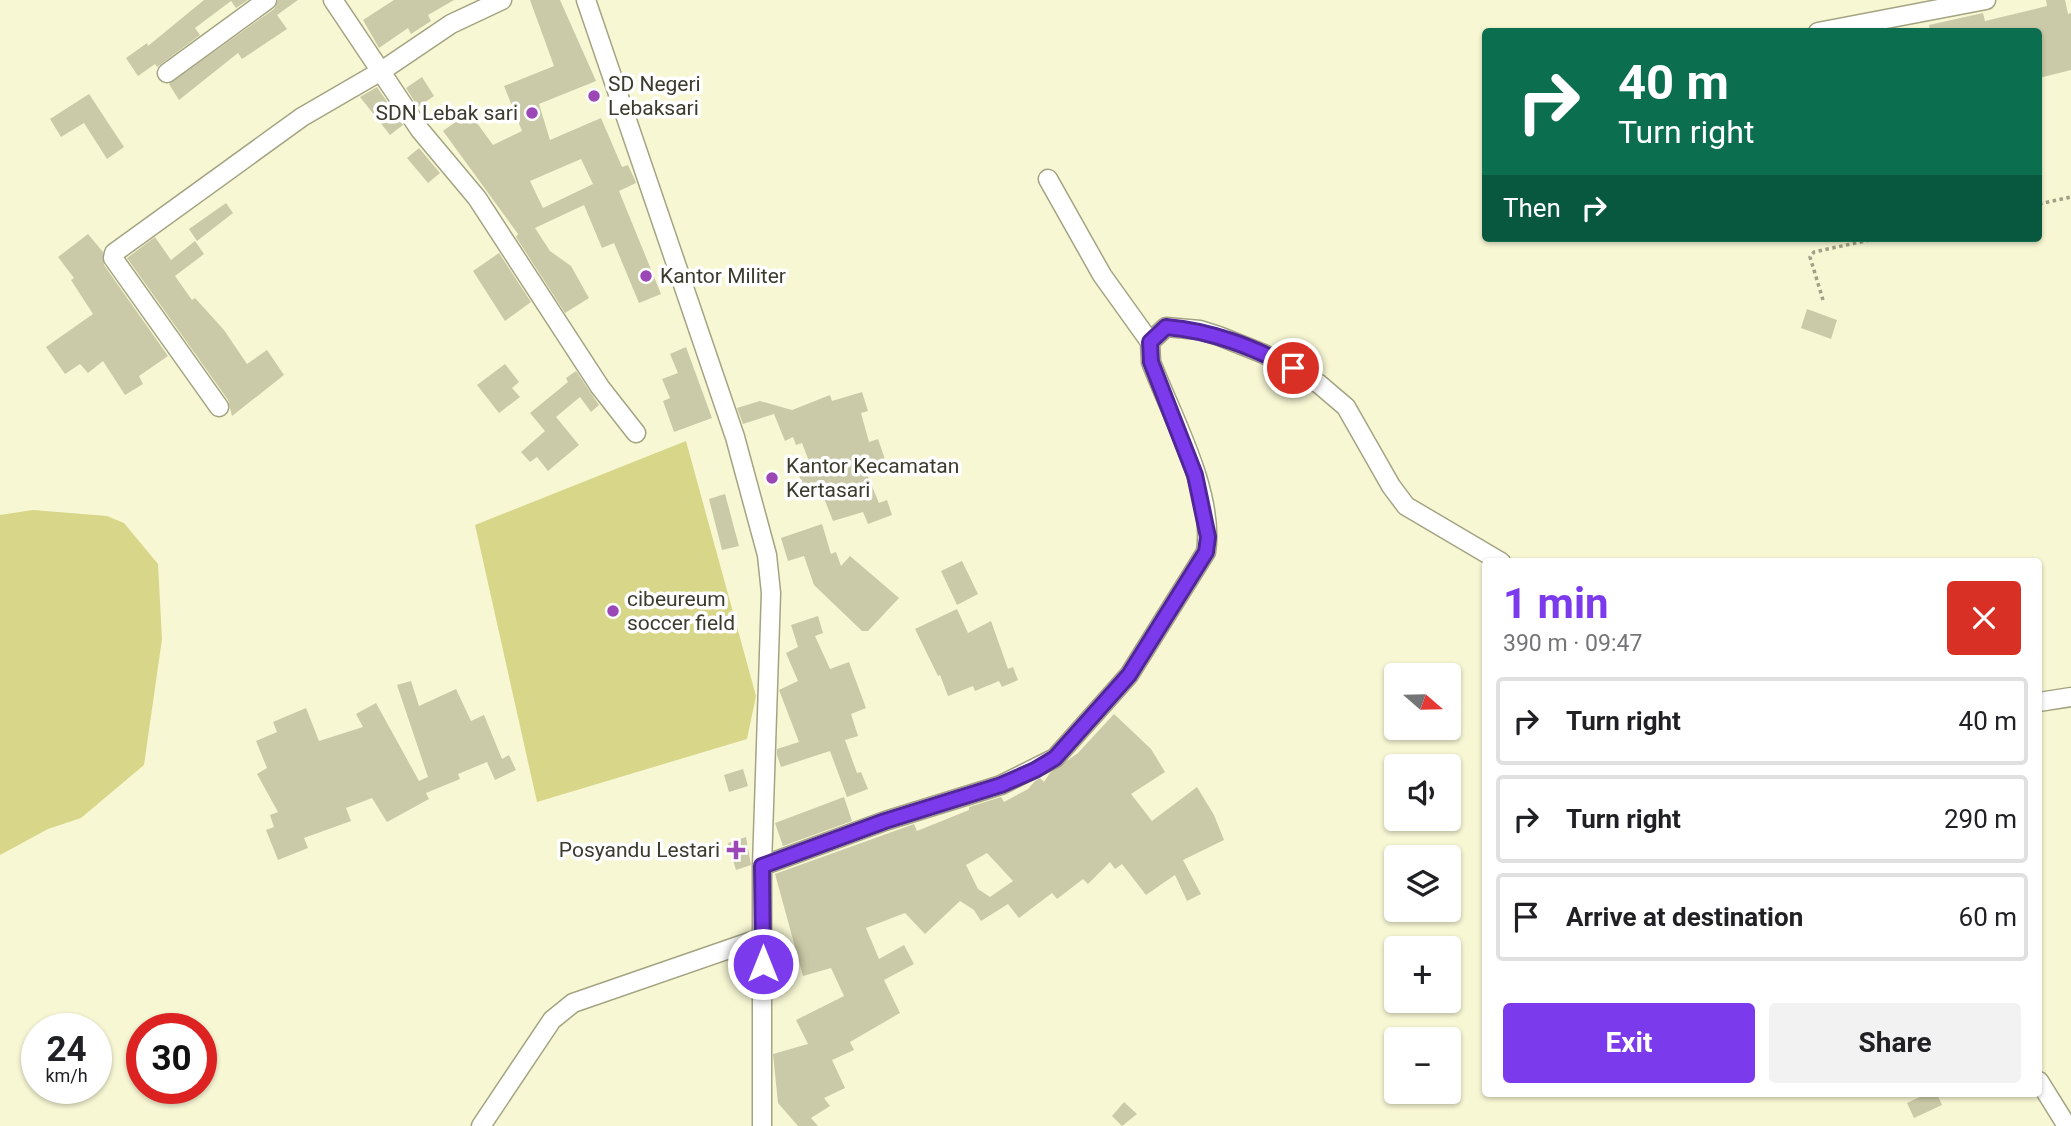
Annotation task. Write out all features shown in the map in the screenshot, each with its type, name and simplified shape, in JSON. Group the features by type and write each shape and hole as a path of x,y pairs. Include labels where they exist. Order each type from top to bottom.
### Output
{"street":[{"path":"167,73 267,0"},
{"path":"332,0 383,70 420,130 477,198 593,376 636,433"},
{"path":"219,407 113,258 114,253 302,117 383,70 451,24 502,0"},
{"path":"586,0 731,425 766,555 771,593 762,866 762,1126"},
{"path":"1839,28 1986,0"},
{"path":"762,866 874,824 1001,785 1055,758 1129,675 1206,552 1208,537 1195,475 1151,362 1150,342 1102,275 1048,179"},
{"path":"1150,342 1166,327 1200,330 1264,354 1319,384 1346,407 1391,486 1406,506 1494,558"},
{"path":"2042,702 2071,697"},
{"path":"481,1126 552,1020 573,1003 764,937"},
{"path":"2042,1085 2067,1121"}],"path":[{"path":"2042,203 2071,197"},
{"path":"1823,300 1810,257 1814,252 1860,242"}],"shaded area":[{"name":"cibeureum soccer field","path":"686,441 756,696 747,739 537,802 475,525"},
{"path":"33,510 107,516 124,523 158,564 162,639 144,765 81,818 48,829 0,855 0,515"}],"building":[{"path":"204,0 248,0 236,8 231,1 195,28 200,35 157,67 155,64 138,76 126,58 147,43 148,46"},
{"path":"278,0 298,0 277,15 287,29 242,59 238,53 179,100 169,84 274,9"},
{"path":"394,0 454,0 428,15 431,21 411,34 408,28 379,48 363,20"},
{"path":"530,0 560,0 596,81 539,104 550,140 601,118 622,167 628,165 635,180 636,183 619,191 661,294 639,303 614,243 602,248 584,205 535,228 550,251 571,266 589,298 565,313 516,237 518,234 443,131 469,112 493,145 522,131 504,86 554,66","holes":["581,159 593,184 543,208 530,181"]},
{"path":"2046,0 2065,0 2068,14 2071,13 2071,70 2042,77 2042,28 1929,28 1929,25 1983,13 1985,21 2047,6"},
{"path":"422,77 434,96 418,107 406,88"},
{"path":"377,87 403,125 390,135 360,97"},
{"path":"89,94 124,147 107,159 84,123 61,137 50,119"},
{"path":"419,148 440,173 428,183 407,158"},
{"path":"226,203 233,213 197,241 189,229"},
{"path":"88,234 103,252 104,265 168,356 139,376 143,384 125,395 103,361 88,373 80,364 65,374 46,347 93,314 71,280 74,278 58,257"},
{"path":"155,237 171,260 195,241 204,254 175,276 192,300 195,298 224,330 247,364 267,350 284,375 232,416 228,400 127,258"},
{"path":"499,253 531,302 505,321 473,271"},
{"path":"1807,309 1837,320 1831,339 1801,328"},
{"path":"686,347 712,418 674,432 663,401 670,398 662,379 678,373 670,354"},
{"path":"505,364 519,382 512,388 520,397 499,413 477,385"},
{"path":"576,371 599,405 591,412 580,397 556,417 579,445 548,471 537,457 530,462 521,452 545,431 530,413 568,382 566,378"},
{"path":"862,392 868,411 861,413 869,442 878,439 887,465 866,472 879,503 887,500 892,515 868,524 863,512 833,521 820,488 806,493 798,474 812,469 802,443 796,445 793,437 785,441 774,414 743,424 737,408 760,401 792,410 830,395 832,401"},
{"path":"725,494 739,546 722,550 709,499"},
{"path":"822,524 831,554 836,552 841,566 850,556 899,598 868,631 862,631 814,585 804,556 788,561 781,538"},
{"path":"962,561 978,594 957,605 941,571"},
{"path":"957,609 968,633 991,621 1008,669 1013,667 1018,680 1002,687 999,681 975,691 973,686 948,696 940,675 938,676 915,629"},
{"path":"818,616 823,633 815,636 830,669 849,662 866,708 851,714 858,736 845,740 857,773 861,772 868,789 847,797 830,751 781,767 777,755 777,749 799,742 779,690 798,681 786,653 798,647 791,625"},
{"path":"411,681 419,706 456,689 471,721 484,715 502,759 509,755 516,770 495,780 487,762 458,774 460,779 426,793 429,799 387,822 372,798 346,808 351,821 304,838 308,848 278,860 266,830 274,827 270,815 278,812 257,774 267,768 256,741 277,732 273,722 306,708 319,741 363,727 356,714 376,703 419,781 428,777 397,685"},
{"path":"1114,714 1151,749 1165,772 1131,794 1152,821 1197,787 1214,815 1224,840 1183,860 1201,894 1187,901 1175,875 1146,895 1122,864 1115,869 1110,862 1088,884 1083,879 1057,899 1052,893 1019,918 1008,904 981,921 974,910 960,901 925,934 905,913 866,928 879,959 904,945 914,964 884,980 900,1013 850,1042 854,1050 832,1060 845,1088 824,1098 830,1106 811,1118 818,1126 798,1126 778,1103 773,1054 808,1044 796,1020 844,996 831,968 803,976 775,874 914,824 917,831 969,810 969,807 1001,797 1004,802 1028,789 1040,778 1044,782 1050,773 1078,753","holes":["987,853 1013,881 990,897 978,889 966,865"]},
{"path":"743,769 748,786 729,792 724,775"},
{"path":"844,797 852,821 783,846 775,823"},
{"path":"746,837 751,865 736,870 728,843"},
{"path":"1920,1097 1938,1097 1942,1105 1914,1118 1907,1103"},
{"path":"1124,1102 1137,1114 1122,1126 1112,1116"}],"place":[{"name":"SD Negeri Lebaksari","path":"594,96"},
{"name":"SDN Lebak sari","path":"532,113"},
{"name":"Kantor Militer","path":"646,276"},
{"name":"Kantor Kecamatan Kertasari","path":"772,478"},
{"name":"cibeureum soccer field","path":"613,611"},
{"name":"Posyandu Lestari","path":"736,850"}],"route":[{"path":"763,964 762,866 843,835 1001,785 1055,758 1129,675 1166,620 1206,552 1208,537 1195,475 1151,362 1150,342 1166,327 1200,330 1293,368"}]}
